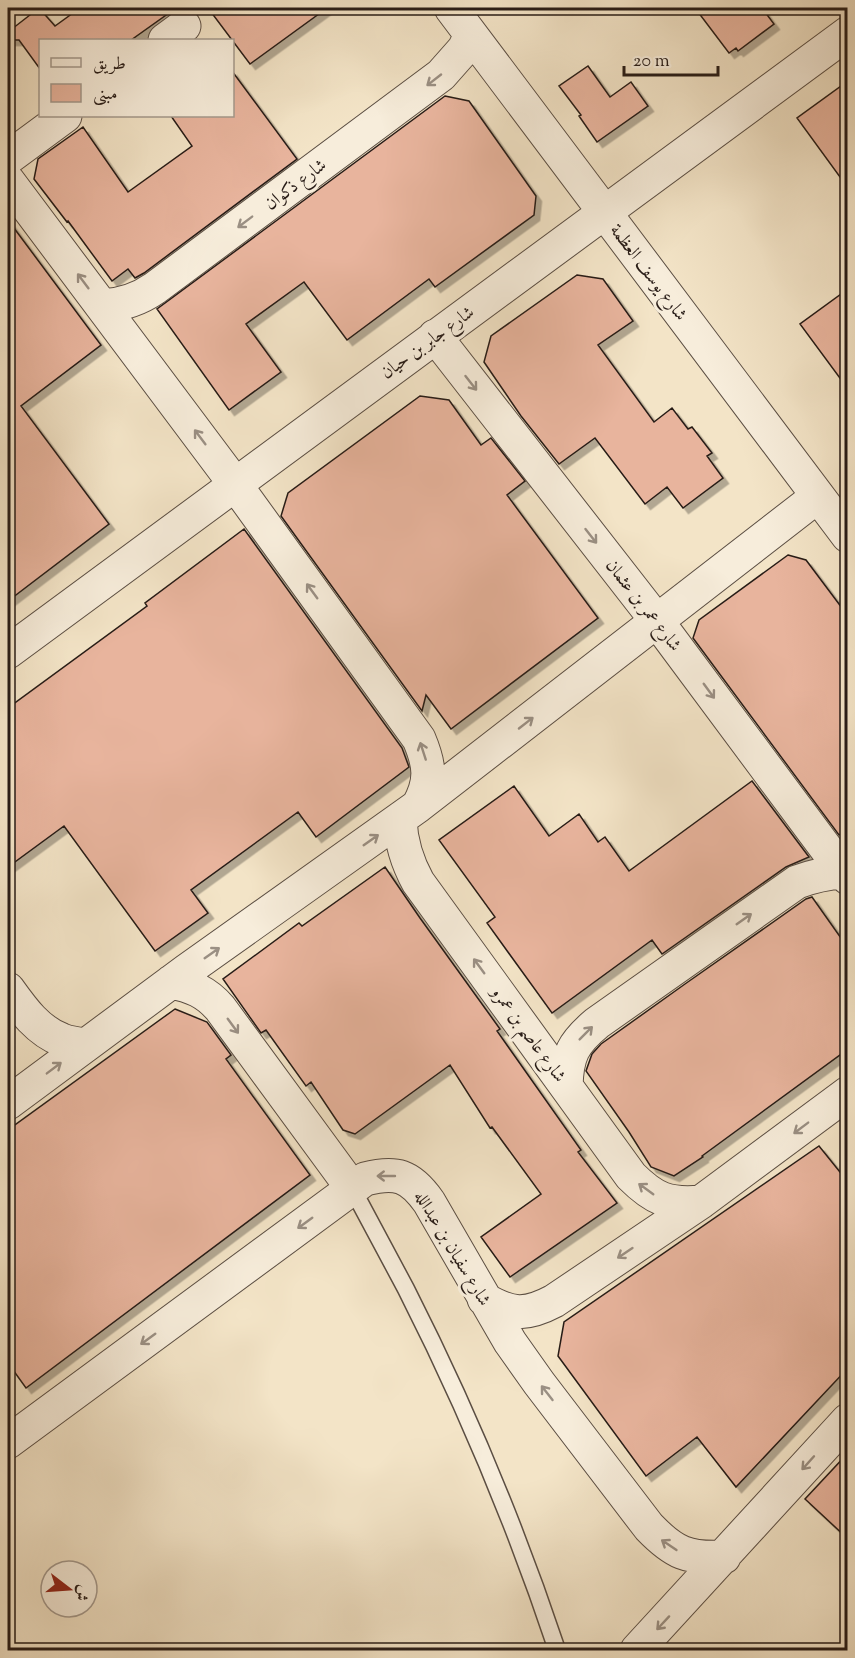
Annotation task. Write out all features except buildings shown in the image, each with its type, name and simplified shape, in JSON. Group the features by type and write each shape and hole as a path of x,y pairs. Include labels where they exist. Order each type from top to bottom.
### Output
{"street":[{"name":"شارع يوسف العظمة","path":"451,8 848,536"},
{"name":"شارع جابر بن حيان","path":"8,652 848,33"},
{"name":"شارع ذكوان","path":"102,306 130,302 155,288 441,75 459,56 471,35"},
{"path":"63,117 8,182 235,484 419,739 426,756 428,774 426,792 409,813"},
{"name":"شارع عمر بن عثمان","path":"435,336 657,621 845,875"},
{"path":"8,1103 171,982 409,813 818,496"},
{"name":"شارع عاصم بن عمرو","path":"409,813 401,836 405,853 418,882 631,1176 645,1190 662,1199 682,1203 701,1202"},
{"path":"566,1086 567,1067 572,1050 583,1035 597,1023 791,886 812,876 845,875"},
{"path":"171,982 185,984 198,990 210,997 220,1008 352,1188"},
{"path":"8,989 26,1015 43,1030 63,1041 86,1045"},
{"path":"484,1299 500,1309 519,1312 537,1310 554,1301 701,1202 848,1093"},
{"name":"شارع سفيان بن عبدالله","path":"8,1442 365,1179 383,1174 402,1177 418,1187 429,1202 510,1342 649,1527 664,1543 682,1553 703,1558 724,1557"},
{"path":"637,1650 848,1420"}],"lane":[{"path":"352,1188 406,1289 456,1392 501,1498 557,1650"}]}
